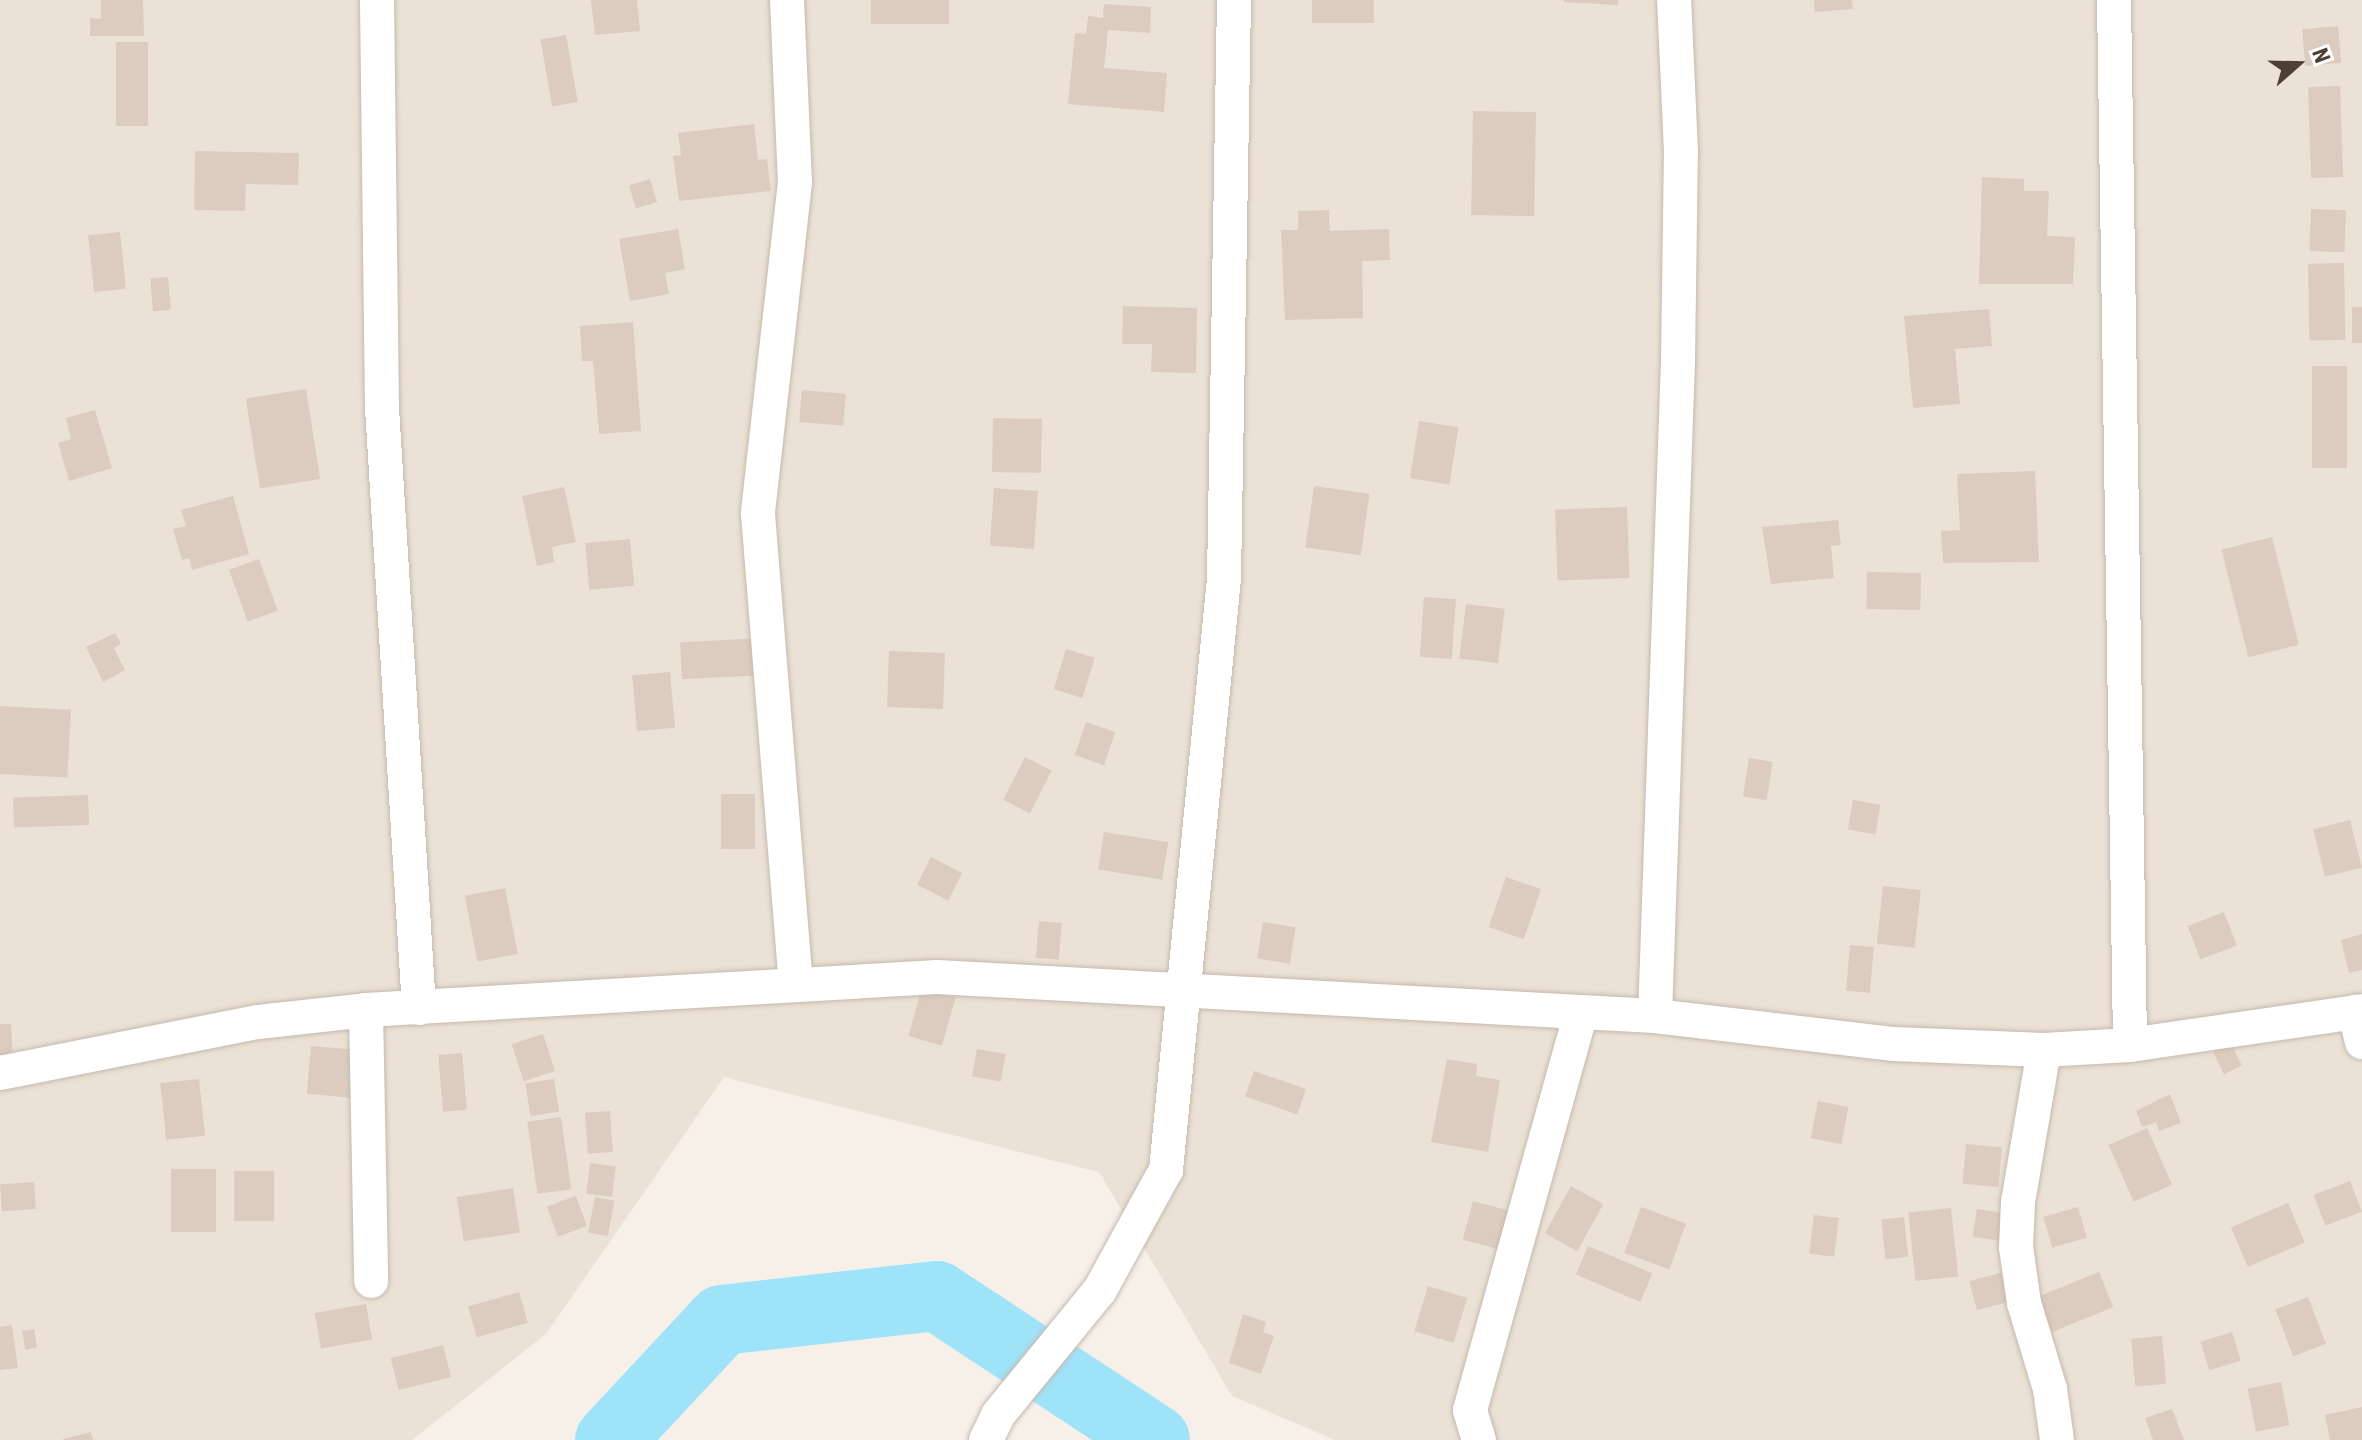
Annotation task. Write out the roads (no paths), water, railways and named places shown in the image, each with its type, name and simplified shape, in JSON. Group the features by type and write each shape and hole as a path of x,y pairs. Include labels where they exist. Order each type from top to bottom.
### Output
{"street":[{"path":"377,0 382,408 419,1008"},
{"path":"787,0 795,182 758,514 796,983"},
{"path":"992,1427 1100,1290 1166,1170 1181,989 1224,578 1234,0"},
{"path":"1655,1016 1678,361 1681,152 1674,0"},
{"path":"2114,0 2130,1045"},
{"path":"0,1073 258,1022 366,1010 937,977 1655,1016 1894,1044 2044,1050 2130,1045 2360,1022"},
{"path":"366,1010 371,1281"},
{"path":"1479,1440 1470,1410 1581,1012"},
{"path":"2044,1050 2018,1202 2016,1247 2024,1303 2050,1389 2057,1440"}],"waterway":[{"path":"610,1440 722,1320 937,1296 1155,1440"}]}
